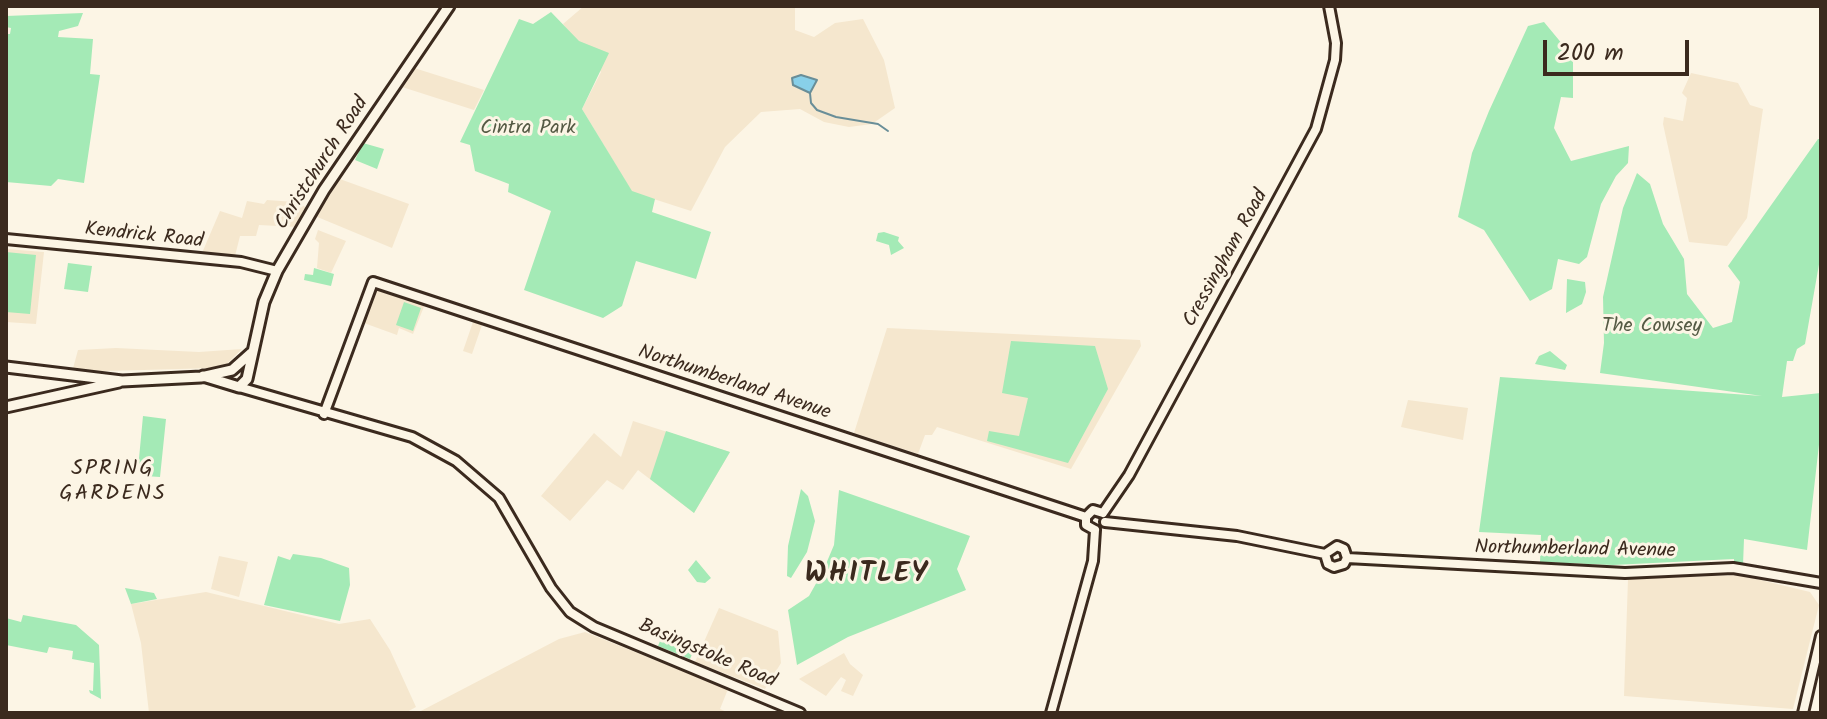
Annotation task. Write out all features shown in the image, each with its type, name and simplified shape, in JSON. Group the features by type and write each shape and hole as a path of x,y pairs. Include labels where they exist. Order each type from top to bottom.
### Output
{"main road":[{"name":"Christchurch Road","path":"241,381 264,302 277,271 331,180 449,6"},
{"path":"6,407 122,381 203,376 234,369 251,353"},
{"path":"6,367 122,381"},
{"path":"234,369 241,381"},
{"path":"234,369 241,381"},
{"path":"203,376 241,381"}],"street":[{"name":"Cressingham Road","path":"1095,530 1129,475 1316,129 1328,96 1335,60 1336,43 1329,6"},
{"name":"Kendrick Road","path":"6,239 241,262 277,271"},
{"name":"Northumberland Avenue","path":"324,414 373,282 1086,517"},
{"name":"Basingstoke Road","path":"241,381 259,392 324,414 412,437 470,471 493,490 543,576 577,617 800,713"},
{"path":"1051,713 1093,561 1095,530 1086,525 1086,517 1093,510 1104,517 1237,536 1325,554 1337,546 1344,549 1347,558 1344,564 1334,567 1328,564 1325,554"},
{"name":"Northumberland Avenue","path":"1347,558 1625,573 1733,568 1821,588"},
{"name":"Basingstoke Road","path":"564,604 601,628"},
{"path":"1803,713 1821,629"}],"shaded area":[{"path":"584,6 795,6 795,30 814,37 835,23 863,19 884,60 895,108 872,124 849,127 824,122 800,109 761,112 725,147 691,211 632,192 582,109 601,72 563,24"},
{"path":"411,67 484,90 474,110 399,86"},
{"path":"1691,73 1738,83 1750,105 1763,109 1747,218 1727,246 1689,242 1663,124 1664,117 1683,121 1687,98 1682,93"},
{"path":"337,178 409,204 392,248 315,216"},
{"path":"267,200 295,202 308,208 297,227 259,225 256,236 240,236 235,256 202,253 220,211 242,218 247,201 264,204"},
{"path":"318,230 346,241 331,273 317,268 319,243 315,239"},
{"path":"6,249 44,252 36,324 6,322"},
{"path":"377,289 425,304 413,334 399,328 397,335 364,323"},
{"path":"474,319 483,322 472,354 463,351"},
{"path":"887,328 1140,340 1141,346 1071,469 937,427 932,435 925,435 918,454 854,433"},
{"path":"116,348 199,352 242,349 226,365 214,368 72,372 78,350"},
{"path":"1408,400 1468,408 1463,440 1401,427"},
{"path":"633,421 730,452 694,513 638,470 623,490 607,480 570,521 541,496 594,433 621,457"},
{"path":"219,556 248,562 239,597 211,589"},
{"path":"1740,575 1810,592 1819,605 1793,709 1624,696 1628,579"},
{"path":"206,592 339,624 370,619 390,650 416,707 405,713 149,713 141,643 131,604"},
{"path":"719,608 778,631 781,663 765,689 695,662"},
{"path":"585,632 728,689 720,709 729,713 417,713 559,639"},
{"path":"844,653 850,664 863,675 853,696 841,691 846,680 841,677 826,696 799,679"}],"green space":[{"name":"Cintra Park","path":"551,12 579,41 609,53 582,109 632,191 655,199 652,212 711,232 696,279 636,261 622,306 603,318 524,290 551,211 508,192 509,184 475,171 470,145 460,142 519,19 533,24"},
{"path":"83,13 78,26 59,31 58,37 93,39 90,74 100,75 84,183 58,179 51,186 6,182 6,34 10,34 11,28 6,27 6,16"},
{"path":"1544,22 1573,57 1573,98 1561,97 1554,128 1571,161 1629,146 1628,163 1616,176 1601,204 1587,257 1579,264 1558,259 1552,289 1530,301 1484,230 1458,217 1472,153 1489,111 1528,26"},
{"name":"The Cowsey","path":"1818,139 1821,139 1821,253 1805,344 1797,349 1793,361 1787,361 1782,397 1821,393 1821,427 1807,550 1744,539 1743,565 1734,564 1734,559 1613,565 1540,562 1541,535 1479,532 1500,377 1762,396 1600,373 1604,343 1603,297 1623,208 1637,173 1650,184 1663,224 1684,259 1687,294 1713,328 1732,322 1740,282 1728,266"},
{"path":"363,143 384,149 377,169 355,160"},
{"path":"878,233 899,237 898,241 904,248 891,255 889,245 876,241"},
{"path":"6,252 36,255 30,314 6,312"},
{"path":"68,263 92,266 88,292 64,289"},
{"path":"314,268 334,274 331,286 304,280 305,274 313,275"},
{"path":"1567,279 1585,282 1586,292 1582,304 1566,313"},
{"path":"404,302 421,308 413,331 396,325"},
{"path":"1011,341 1095,346 1108,389 1068,463 987,441 989,431 1019,436 1028,398 1002,393"},
{"path":"1550,351 1567,365 1565,370 1535,364 1539,356"},
{"path":"143,416 166,419 160,477 145,476 138,469"},
{"path":"666,431 730,452 694,513 650,479"},
{"path":"801,489 808,496 815,521 807,552 791,578 787,576 788,546"},
{"path":"839,490 970,536 957,569 966,590 848,637 797,665 788,610 809,596 823,571 834,545"},
{"path":"293,554 321,558 349,568 350,585 340,621 264,605 278,556 290,560"},
{"path":"696,560 711,578 705,583 697,582 688,570"},
{"path":"125,588 154,593 157,599 131,604"},
{"path":"23,615 76,625 99,645 101,699 89,690 93,691 94,663 72,659 73,651 49,647 47,653 6,645 6,618 21,622"},
{"path":"662,636 693,652 690,659 658,646"}],"water":[{"path":"801,75 817,80 810,93 793,85 792,78"}],"waterway":[{"path":"810,93 811,103 817,110 836,117 878,124 888,131"}],"district":[{"name":"SPRING GARDENS","path":"113,482"},
{"name":"WHITLEY","path":"867,576"}]}
